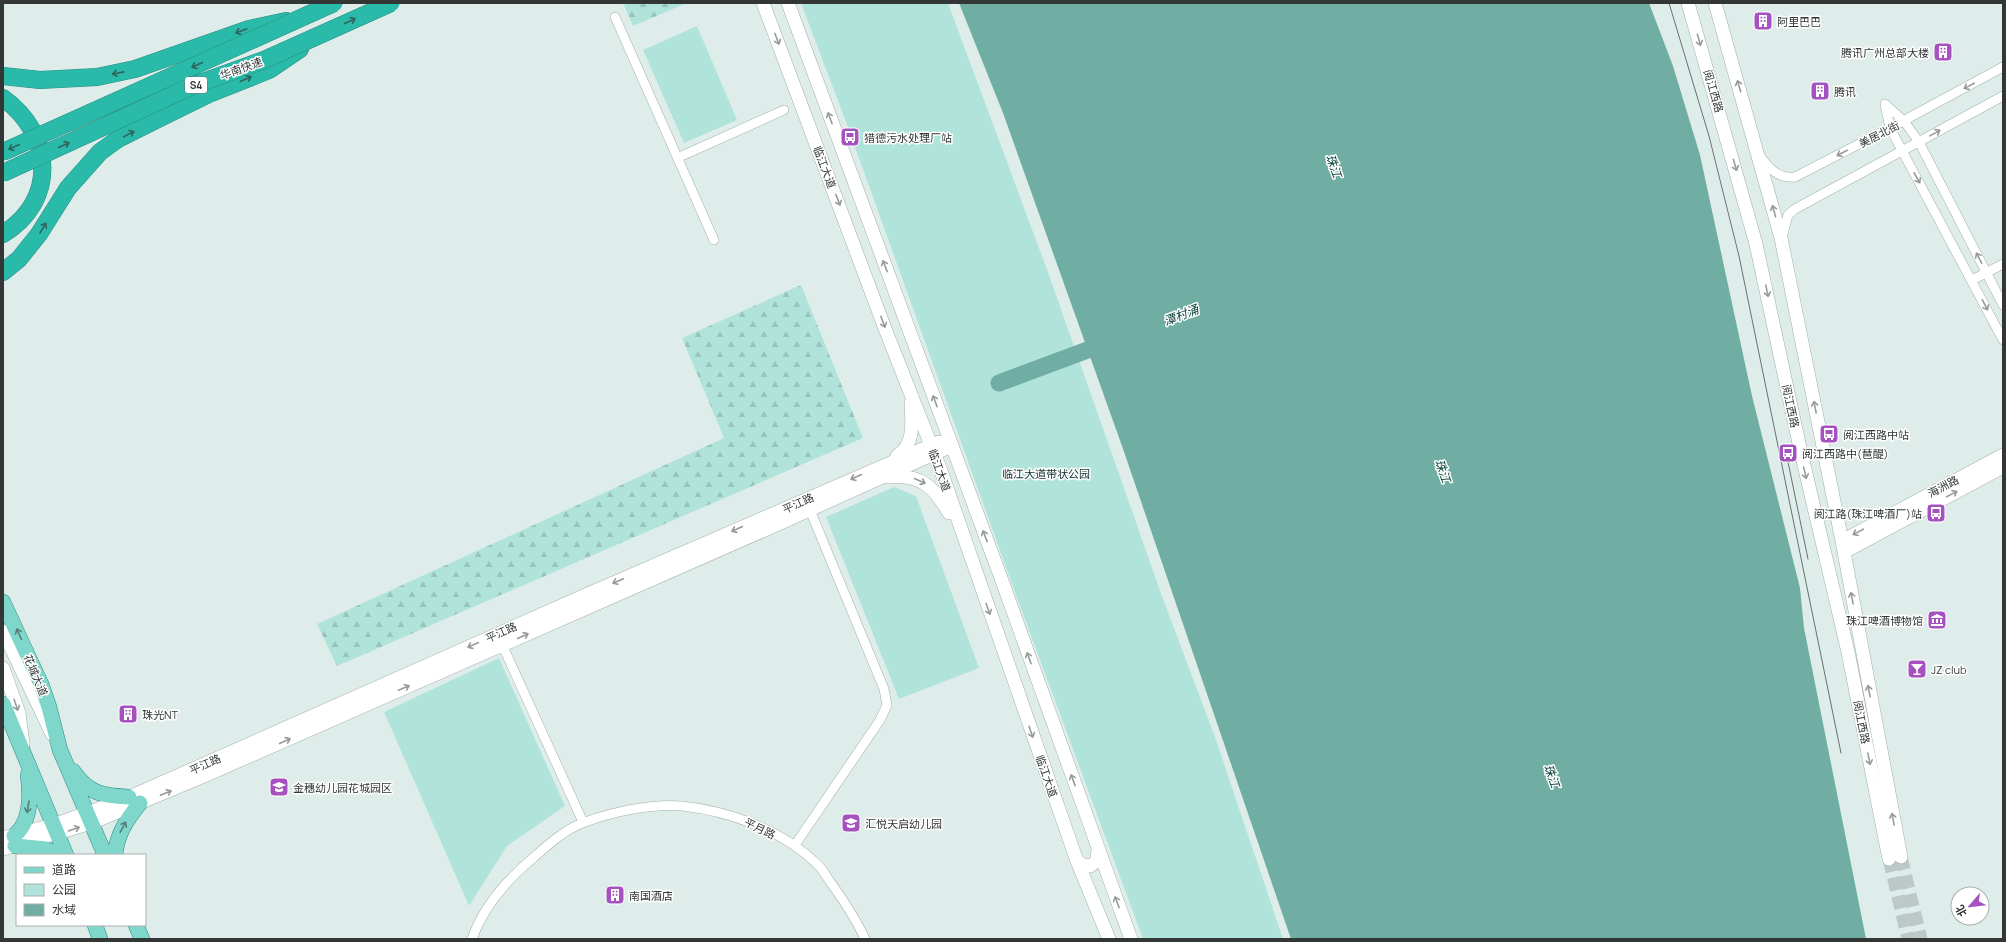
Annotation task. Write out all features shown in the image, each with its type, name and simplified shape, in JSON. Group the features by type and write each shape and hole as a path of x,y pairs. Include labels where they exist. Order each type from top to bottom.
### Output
{"highway":[{"name":"华南快速","path":"3,152 307,17 334,3"},
{"name":"华南快速","path":"3,172 192,86 264,60 391,3"},
{"path":"6,76 40,80 97,77 135,69 248,29 307,17"},
{"path":"3,272 19,259 39,234 68,188 100,152 118,139 209,94 268,70 325,33"},
{"path":"3,98 17,108 35,132 40,149 42,176 38,192 30,209 22,220 3,234"}],"main road":[{"name":"临江大道","path":"763,3 932,449 1077,862 1109,939"},
{"name":"临江大道","path":"788,3 1000,578 1131,939"},
{"name":"阅江西路","path":"1688,3 1756,244 1800,448 1895,858 1843,546 1781,238 1715,3"},
{"path":"879,473 902,453 909,443 912,416 911,393"},
{"name":"平江路","path":"9,842 55,830 135,800 949,442"},
{"name":"海洲路","path":"1843,546 2003,455"},
{"name":"海洲路","path":"1843,546 2003,467"},
{"path":"879,473 910,477 922,481 933,489 964,538"},
{"name":"平江路","path":"500,639 810,510 879,473"},
{"path":"980,585 985,574 991,572 996,573 1000,578"},
{"name":"花城大道","path":"3,602 41,684 49,707 60,750"},
{"name":"花城大道","path":"3,631 60,750 105,854"},
{"path":"3,668 19,713 29,781 29,808 22,829 9,842"},
{"path":"3,704 66,854"},
{"path":"60,750 81,781 93,791 135,800 121,829 115,854"},
{"path":"9,842 46,849 55,854"},
{"path":"1077,862 1090,866 1097,861 1098,849"},
{"path":"136,926 142,939"}],"street":[{"path":"615,17 714,240"},
{"name":"美居北街","path":"1758,154 1766,165 1777,174 1786,178 1795,177 1904,121 2003,67"},
{"path":"1781,238 1788,215 1795,209 2003,96"},
{"path":"2003,305 1919,142 1904,121 1885,104 1890,128 2003,340"},
{"path":"677,158 784,110"},
{"path":"1972,280 2003,264"},
{"path":"795,845 880,720 887,705 884,689 810,510"},
{"path":"500,639 583,822"},
{"name":"平月路","path":"472,939 475,930 494,898 520,869 554,840 583,822 632,808 682,806 744,819 795,845 818,864 855,917 865,939"}],"green space":[{"path":"623,3 687,3 633,26"},
{"name":"临江大道带状公园","path":"801,3 948,3 1049,275 1163,599 1215,737 1283,939 1143,939 1016,595 846,122"},
{"path":"697,26 737,120 684,143 643,50"},
{"path":"801,285 863,438 337,666 317,624 724,438 682,338"},
{"path":"894,487 916,496 979,668 899,699 826,517"},
{"path":"499,658 565,806 507,846 469,906 384,712"}],"water":[{"name":"珠江","path":"959,3 1649,3 1673,66 1700,155 1752,396 1800,588 1804,628 1866,939 1291,939 1122,446 1003,113"}],"waterway":[{"name":"潭村涌","path":"999,383 1109,342"}],"tunnel":[{"path":"1901,857 1921,939"},
{"path":"1889,859 1908,939"}],"tram line":[{"path":"1669,3 1709,136 1739,256 1841,753"},
{"path":"1787,457 1808,559"}],"place":[{"name":"阿里巴巴","path":"1763,21"},
{"name":"腾讯广州总部大楼","path":"1943,52"},
{"name":"腾讯","path":"1820,91"},
{"name":"猎德污水处理厂站","path":"850,137"},
{"name":"阅江西路中站","path":"1829,434"},
{"name":"阅江西路中(琶醍)","path":"1788,453"},
{"name":"阅江路(珠江啤酒厂)站","path":"1936,513"},
{"name":"珠江啤酒博物馆","path":"1937,620"},
{"name":"JZ club","path":"1917,669"},
{"name":"珠光NT","path":"128,714"},
{"name":"金穗幼儿园花城园区","path":"279,787"},
{"name":"汇悦天启幼儿园","path":"851,823"},
{"name":"南国酒店","path":"615,895"}]}
